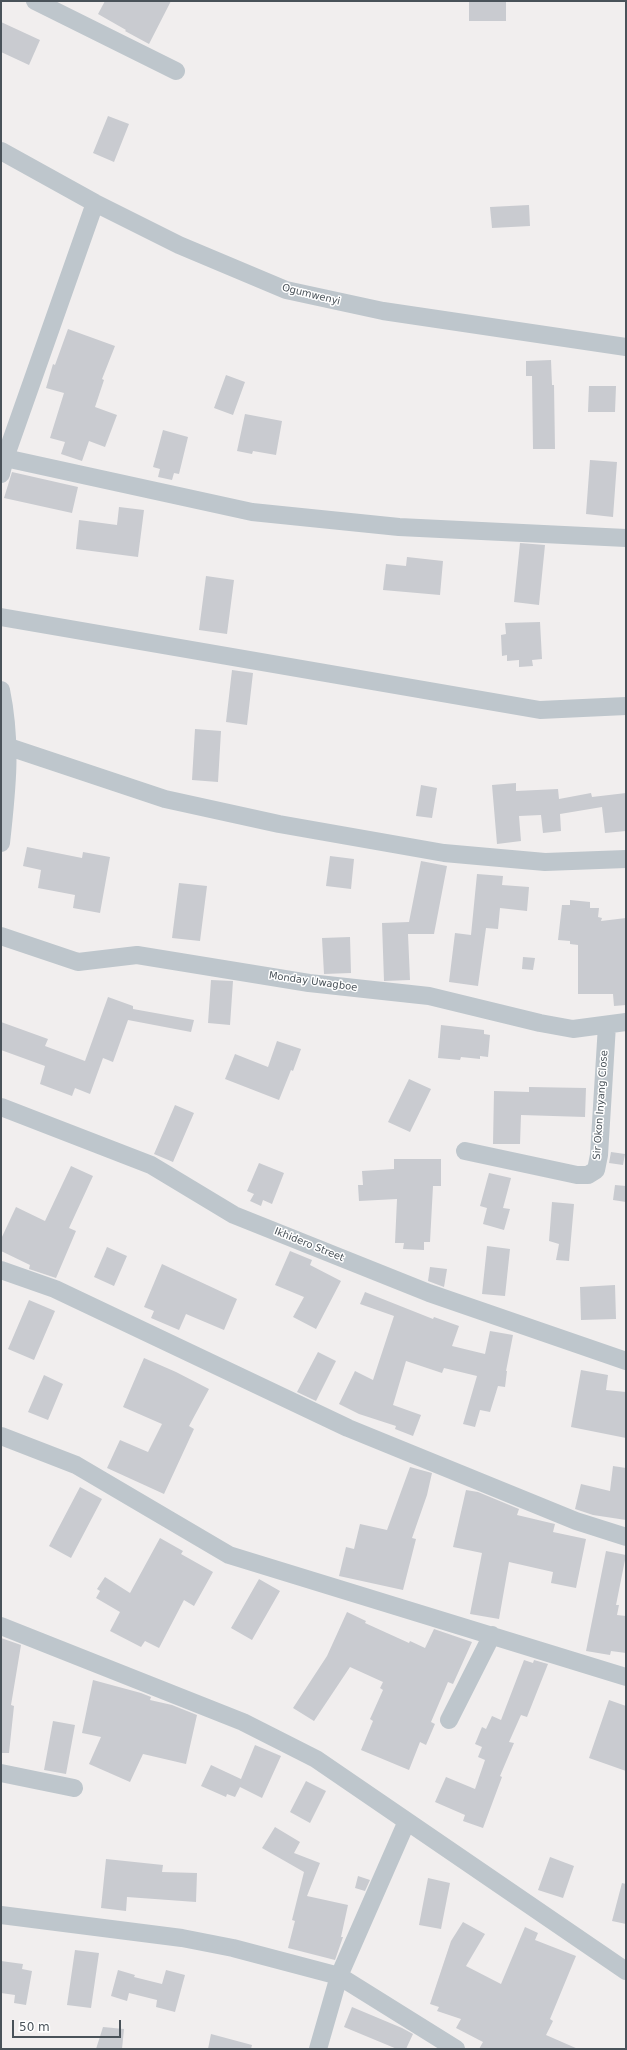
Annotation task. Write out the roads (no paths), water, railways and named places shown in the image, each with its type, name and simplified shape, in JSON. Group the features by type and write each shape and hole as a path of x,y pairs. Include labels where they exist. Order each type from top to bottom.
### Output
{"street":[{"path":"35,1 176,71"},
{"name":"Ogumwenyi","path":"1,151 95,204 179,245 286,290 383,312 626,347"},
{"path":"95,204 3,466 252,512 399,528 626,538"},
{"path":"1,617 540,710 626,706"},
{"path":"1,690 9,747 7,790 1,844"},
{"path":"9,747 165,799 279,824 444,853 545,862 626,859"},
{"name":"Monday Uwagboe","path":"1,936 78,962 137,955 309,983 429,996 540,1023 573,1029 626,1022"},
{"name":"Sir Okon Inyang Close","path":"465,1151 577,1175 588,1175 596,1170 599,1155 607,1025"},
{"name":"Ikhidero Street","path":"1,1107 151,1165 234,1215 429,1293 626,1361"},
{"path":"1,1270 55,1289 348,1428 576,1521 626,1537"},
{"path":"1,1436 76,1464 229,1555 626,1677"},
{"path":"1,1626 243,1722 295,1747 407,1821 626,1971"},
{"path":"449,1720 492,1635"},
{"path":"1,1774 74,1788"},
{"path":"318,2049 339,1976 407,1821"},
{"path":"1,1915 182,1938 233,1948 339,1976 456,2049"}]}
